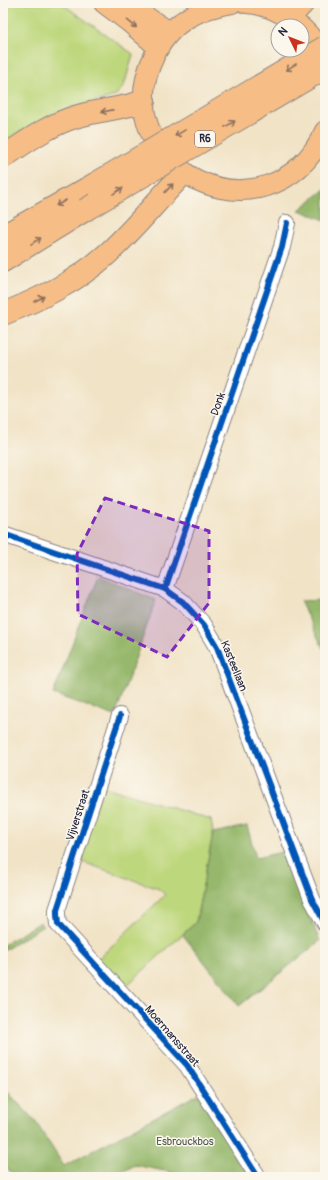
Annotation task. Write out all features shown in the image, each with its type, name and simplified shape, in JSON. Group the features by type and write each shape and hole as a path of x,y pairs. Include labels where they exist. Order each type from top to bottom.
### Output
{"highway":[{"name":"R6","path":"3,236 95,184 325,47"},
{"name":"R6","path":"3,261 85,210 325,68"},
{"path":"3,157 38,134 64,121 76,117 130,106 144,101"},
{"path":"3,314 53,292 85,272 123,239 184,173"}],"main road":[{"path":"104,3 129,22 164,40"},
{"path":"126,3 137,11 164,40"},
{"path":"232,3 199,11 184,20 164,40 150,64 145,83 144,101 150,131 158,146 166,157 184,173 199,182 218,188 236,190 254,189 268,186 284,178 301,166 319,143 325,131"},
{"path":"246,3 275,10 295,18"},
{"path":"310,36 320,51 325,62"}],"street":[{"name":"Donk","path":"165,589 282,247 287,224"},
{"name":"Kasteellaan","path":"3,534 165,589 183,602 204,625 217,647 312,899 325,923"},
{"name":"Vijverstraat","path":"57,920 57,910 120,716"},
{"name":"Moermansstraat","path":"57,920 60,928 187,1065 258,1177"}],"highlighted area":[{"path":"105,498 209,531 209,603 167,657 78,614 77,554"}],"green space":[{"path":"3,3 61,3 133,54 124,86 115,96 54,113 3,143"},
{"path":"325,189 325,220 299,210"},
{"path":"98,576 156,600 115,716 53,694"},
{"path":"325,600 325,652 300,601"},
{"path":"102,786 211,820 213,833 196,922 123,989 96,961 165,895 159,889 77,860"},
{"path":"247,826 256,858 282,852 320,941 239,1006 183,935 196,922 213,833"},
{"path":"41,922 40,924 43,926 3,951 3,945"},
{"name":"Esbrouckbos","path":"3,1087 35,1121 64,1166 198,1094 250,1177 194,1177 135,1165 113,1177 14,1177 3,1163"}],"cycle path":[{"path":"165,589 282,247 287,223"},
{"path":"3,534 165,589 183,602 204,625 217,647 312,899 325,923"},
{"path":"120,716 57,910 58,924 187,1065 258,1177"}]}
